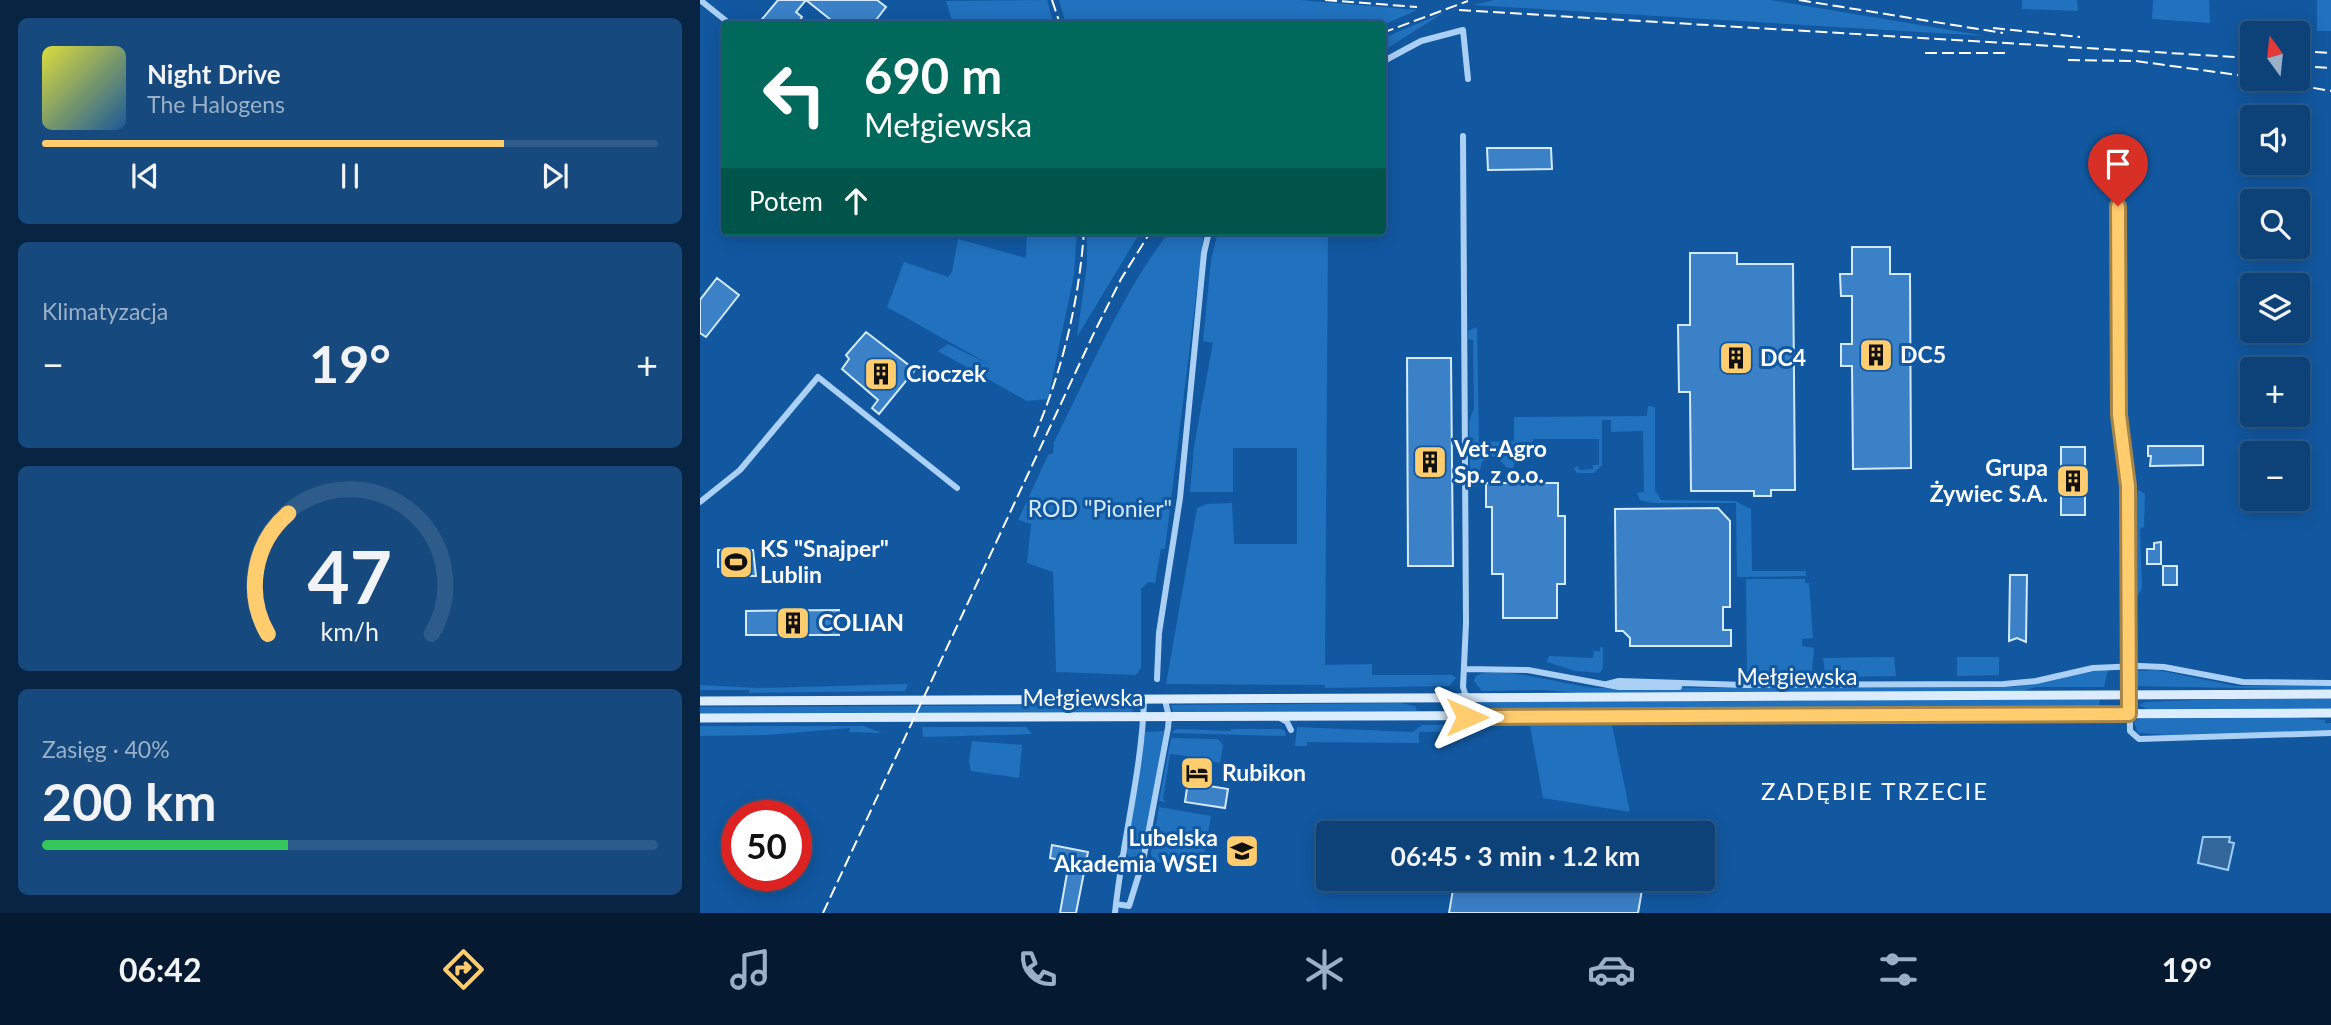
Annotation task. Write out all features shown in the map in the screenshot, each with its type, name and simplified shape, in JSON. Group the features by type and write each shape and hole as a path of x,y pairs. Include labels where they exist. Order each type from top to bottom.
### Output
{"main road":[{"path":"1454,698 1463,687"},
{"name":"Mełgiewska","path":"700,701 2331,694"},
{"path":"1415,717 1424,712 1425,708 1418,698"},
{"name":"Mełgiewska","path":"700,718 2331,713"}],"street":[{"path":"700,0 726,21"},
{"path":"1386,60 1421,41 1463,30 1468,79"},
{"path":"1463,136 1467,717"},
{"path":"2118,206 2119,415 2128,486 2130,730 2139,738 2331,733"},
{"path":"1157,679 1158,633 1180,498 1204,253 1208,235"},
{"path":"700,502 740,470 818,377 957,488"},
{"name":"Mełgiewska","path":"1465,669 1528,670 1606,684 1619,681 1744,685 2013,684 2085,669 2129,666 2164,667 2243,682 2331,683"},
{"path":"1465,669 1463,687 1466,697"},
{"path":"1115,913 1144,700"},
{"path":"1116,904 1129,906 1143,861 1170,717 1165,700"},
{"path":"1121,858 1131,862 1143,861"}],"green space":[{"path":"1047,0 1053,21 952,21 946,1"},
{"path":"1059,0 1300,0 1417,10 1386,24 1386,21 1065,21"},
{"path":"1494,0 1770,0 1986,36 1473,5"},
{"path":"2022,0 2077,0 2078,11 2022,9"},
{"path":"2153,0 2209,0 2210,23 2152,19"},
{"path":"2317,0 2331,0 2331,31 2317,31"},
{"path":"1443,13 1386,49 1386,37"},
{"path":"1027,235 1077,235 1074,275 1048,399 1027,401 938,351 948,344 994,367 887,307 904,262 948,277 952,272 958,239 1026,258"},
{"path":"1087,235 1139,235 1077,337 1087,264"},
{"name":"ROD \"Pionier\"","path":"1167,235 1204,235 1165,549 1161,549 1155,583 1148,582 1141,589 1141,668 1136,675 1056,672 1053,572 1027,563 1031,524 1018,520 1048,455 1053,453 1054,442 1107,334 1152,255"},
{"path":"1217,235 1328,235 1325,665 1372,664 1372,675 1452,675 1456,678 1449,686 1325,688 1324,685 1166,684 1197,508 1207,504 1232,503 1234,544 1297,544 1297,448 1233,448 1233,492 1190,492 1194,446 1213,343 1203,341 1211,260"},
{"path":"1477,327 1479,442 1514,441 1514,417 1647,416 1648,406 1655,407 1655,490 1661,500 1735,501 1751,509 1752,571 1806,571 1806,576 1737,577 1736,503 1653,503 1640,500 1637,493 1644,492 1643,431 1611,432 1611,420 1602,420 1602,465 1594,473 1577,473 1574,468 1578,466 1579,470 1593,469 1593,465 1599,465 1599,439 1533,439 1532,454 1522,454 1522,458 1515,462 1513,468 1507,468 1498,458 1491,456 1482,462 1480,470 1470,470 1469,422 1474,408 1473,340 1468,339 1468,331"},
{"path":"2139,490 2145,494 2144,527 2140,529 2142,588 2134,603 2131,597 2132,497"},
{"path":"1746,579 1805,579 1805,583 1809,583 1813,638 1802,639 1802,646 1814,648 1812,672 1794,676 1747,677"},
{"path":"1600,647 1603,647 1603,668 1600,673 1575,671 1547,662 1549,656 1593,658 1594,651 1600,651"},
{"path":"1894,657 1896,676 1847,677 1825,672 1823,658"},
{"path":"1957,657 1999,657 1999,675 1957,676"},
{"path":"2108,670 2104,687 2036,687 2019,692 1589,694 1543,690 1482,691 1474,681 1476,676 1499,673 1596,688 2014,687"},
{"path":"2157,670 2236,686 2331,686 2331,690 2136,686 2132,677 2137,671"},
{"path":"908,684 905,691 749,693 749,690 700,690 700,685 759,688"},
{"path":"2331,698 2331,709 2149,710 2139,705 2145,702"},
{"path":"2100,699 2099,707 1970,711 1478,712 1475,707 1480,702"},
{"path":"1401,703 1415,706 1417,711 1173,713 1171,705"},
{"path":"1133,705 1132,713 700,714 700,707"},
{"path":"2296,717 2325,720 2325,723 2331,723 2331,730 2169,735 2138,733 2134,722 2140,718"},
{"path":"1422,725 1474,725 1479,727 1479,731 1419,732 1419,743 1307,742 1307,746 1295,746 1297,727 1413,732"},
{"path":"1612,725 1630,812 1543,798 1530,726"},
{"path":"700,726 864,726 882,733 849,732 850,728 768,735 700,736"},
{"path":"922,727 1026,727 1032,734 923,737"},
{"path":"1176,729 1281,729 1286,736 1172,733"},
{"path":"1164,731 1143,850 1139,856 1129,857 1126,853 1145,732"},
{"path":"1171,738 1218,739 1223,745 1220,763 1170,754 1163,799 1166,802 1159,801"},
{"path":"972,741 1022,745 1019,778 971,771 969,760"},
{"path":"1159,807 1211,816 1202,865 1182,862 1181,866 1154,862 1151,854"}],"shaded area":[{"path":"2203,837 2230,837 2229,842 2234,843 2228,870 2198,863"}],"building":[{"path":"778,0 806,0 796,12 802,17 799,21 760,21"},
{"path":"806,0 877,0 886,7 877,21 832,21"},
{"path":"1487,148 1551,148 1552,169 1488,170"},
{"name":"DC5","path":"1852,247 1890,247 1890,274 1910,274 1911,468 1853,469 1852,366 1841,366 1841,344 1852,344 1852,296 1841,296 1840,274 1852,274"},
{"name":"DC4","path":"1690,253 1737,253 1737,264 1793,264 1795,490 1771,490 1771,496 1754,496 1754,491 1691,491 1690,392 1679,392 1678,325 1690,325"},
{"path":"717,278 739,295 706,337 700,333 700,300"},
{"name":"Cioczek","path":"866,332 915,370 879,414 872,408 878,400 842,369 849,359 846,355"},
{"name":"Vet-Agro Sp. z o.o.","path":"1407,358 1451,358 1453,566 1408,566"},
{"path":"2148,446 2203,446 2203,465 2150,466"},
{"name":"Grupa Żywiec S.A.","path":"2061,447 2085,447 2085,515 2061,515"},
{"path":"1486,483 1558,483 1558,516 1565,516 1565,584 1557,584 1557,618 1503,618 1503,574 1492,574 1492,507 1486,507"},
{"path":"1718,508 1730,521 1730,607 1723,607 1723,630 1731,630 1731,646 1630,646 1630,638 1623,631 1616,631 1615,509"},
{"path":"2161,542 2161,564 2147,564 2147,549 2154,549 2154,543"},
{"name":"KS \"Snajper\" Lublin","path":"718,550 753,550 756,576 727,576 727,567 718,567"},
{"path":"2163,566 2177,566 2177,585 2163,585"},
{"path":"2010,575 2027,575 2026,642 2017,638 2009,641"},
{"name":"COLIAN","path":"839,610 839,635 746,635 746,611"},
{"name":"Rubikon","path":"1191,761 1206,761 1203,785 1228,789 1225,808 1185,802"},
{"path":"1052,845 1088,852 1076,913 1060,913 1069,862 1050,858"},
{"path":"1453,891 1642,891 1638,913 1449,913"}],"railway":[{"path":"1052,0 1059,21"},
{"path":"1325,0 1417,7"},
{"path":"1799,0 2003,33"},
{"path":"1386,32 1468,1"},
{"path":"1459,10 2240,57"},
{"path":"1993,28 2080,37"},
{"path":"2310,52 2331,53"},
{"path":"1925,53 2009,53"},
{"path":"2068,60 2136,61 2240,75"},
{"path":"2310,67 2331,68"},
{"path":"2310,87 2331,91"},
{"path":"1034,437 1068,336 1084,235"},
{"path":"823,913 1093,335 1121,279 1148,235"}],"place":[{"name":"DC5","path":"1876,355"},
{"name":"DC4","path":"1736,358"},
{"name":"Cioczek","path":"881,374"},
{"name":"Vet-Agro Sp. z o.o.","path":"1430,462"},
{"name":"Grupa Żywiec S.A.","path":"2073,481"},
{"name":"KS \"Snajper\" Lublin","path":"736,562"},
{"name":"COLIAN","path":"793,623"},
{"name":"Rubikon","path":"1197,773"},
{"name":"Lubelska Akademia WSEI","path":"1242,851"}],"district":[{"name":"ZADĘBIE TRZECIE","path":"1875,792"}],"route":[{"path":"1467,717 2129,714 2128,486 2119,415 2118,206"}]}
